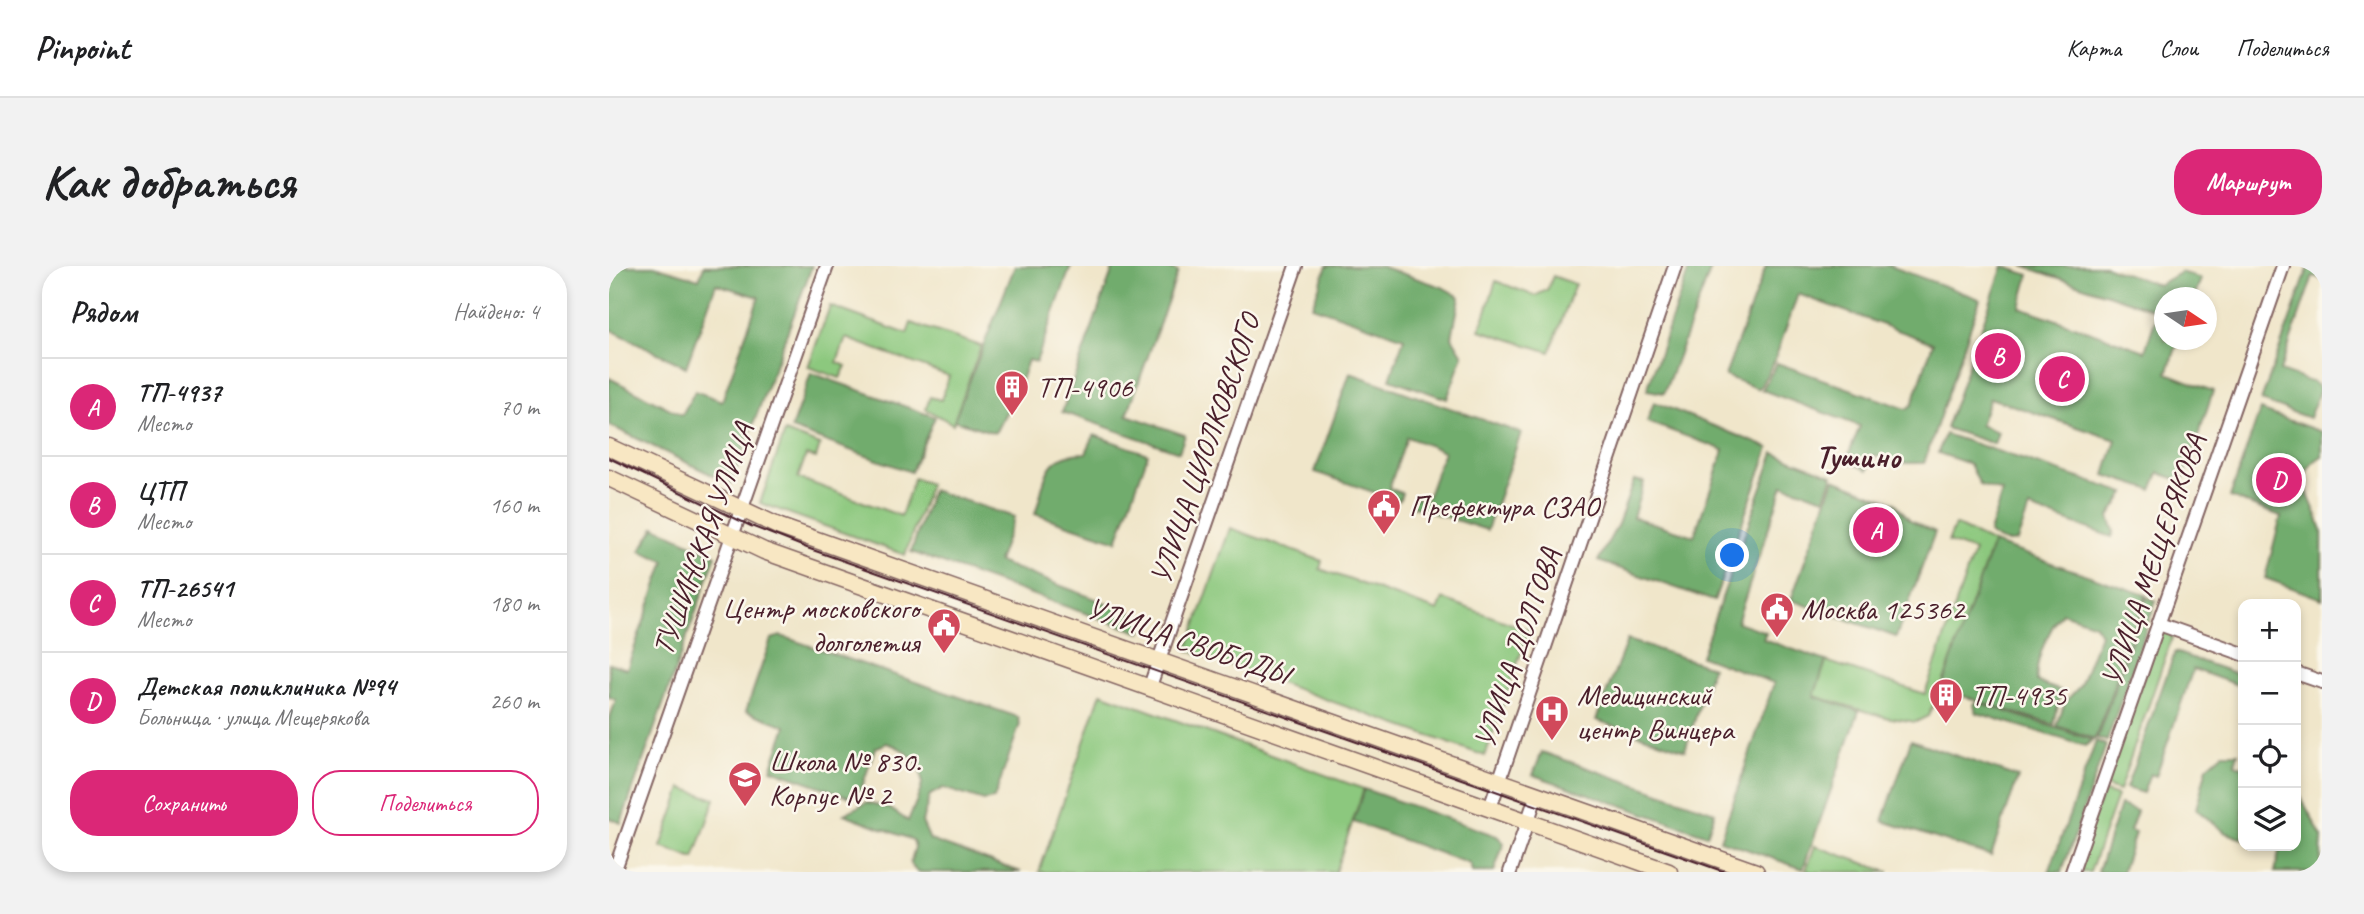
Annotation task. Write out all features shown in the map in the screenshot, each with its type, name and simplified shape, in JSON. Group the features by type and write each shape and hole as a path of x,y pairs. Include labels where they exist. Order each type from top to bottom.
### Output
{"main road":[{"name":"УЛИЦА СВОБОДЫ","path":"609,447 741,510 1756,872"},
{"name":"УЛИЦА СВОБОДЫ","path":"609,478 731,537 1149,689 1669,872"}],"street":[{"name":"ТУШИНСКАЯ УЛИЦА","path":"614,872 827,266"},
{"name":"УЛИЦА ЦИОЛКОВСКОГО","path":"1149,689 1296,266"},
{"name":"УЛИЦА ДОЛГОВА","path":"1490,808 1675,266"},
{"name":"УЛИЦА МЕЩЕРЯКОВА","path":"2072,872 2283,266"},
{"path":"2159,624 2238,652"},
{"path":"2301,675 2322,682"},
{"path":"1510,872 1537,794"}],"green space":[{"path":"609,266 654,266 699,279 704,266 812,266 731,484 609,425 609,378 682,415 695,391 722,401 759,297 716,284 686,367 609,329"},
{"path":"1015,266 1071,266 1036,362 1028,360 1017,392 995,433 954,420"},
{"path":"1114,266 1164,266 1178,272 1127,415 1185,435 1179,452 1062,412"},
{"path":"1327,266 1380,266 1442,287 1460,297 1452,337 1463,355 1447,399 1390,379 1404,338 1312,306"},
{"path":"1690,266 1712,266 1664,393 1647,390"},
{"path":"1766,266 1890,266 1980,299 1924,463 1897,463 1874,455 1868,470 1846,461 1860,426 1762,390 1777,363 1906,409 1912,405 1933,343 1798,294 1774,362 1759,389 1725,376"},
{"path":"2003,266 2029,275 2020,307 2145,351 2154,323 2154,350 2175,350 2167,373 2213,391 2184,478 2179,480 2159,473 2152,490 2105,475 2116,440 1990,398 1980,425 1998,432 1994,444 1946,428"},
{"path":"2023,266 2105,266 2158,285 2181,272 2201,279 2198,287 2154,287 2154,310"},
{"path":"2309,266 2322,266 2322,279 2313,276 2280,371 2314,383 2320,389 2309,418 2261,401"},
{"path":"1553,276 1575,284 1550,352 1480,330 1496,281 1535,296 1547,290"},
{"path":"830,306 907,334 911,323 981,346 953,424 926,409 930,397 941,400 949,376 846,338 837,362 846,366 840,378 808,367"},
{"path":"811,373 935,417 911,472 791,429"},
{"path":"1350,373 1521,433 1487,530 1411,506 1414,497 1426,501 1444,451 1407,437 1389,488 1402,493 1399,501 1315,472"},
{"path":"1654,402 1769,448 1714,601 1598,561 1618,524 1634,480 1644,482 1633,517 1694,536 1724,450 1647,422"},
{"path":"2260,410 2322,432 2322,456 2311,465 2305,483 2322,533 2322,599 2265,578 2281,516 2230,497"},
{"path":"785,432 820,445 816,458 806,455 798,478 901,516 914,478 930,484 905,555 760,503"},
{"path":"1945,434 2125,493 2109,517 2114,531 2112,537 2029,508 2017,541 2006,542 1996,538 1989,533 2002,492 1980,485 1970,464 1938,453"},
{"path":"1094,435 1148,454 1117,541 1035,514 1048,470 1061,457 1086,453"},
{"path":"1774,453 1833,475 1825,498 1783,485 1737,622 1766,632 1763,639 1826,661 1814,696 1859,711 1803,869 1720,840 1774,683 1701,656"},
{"path":"1834,479 1895,503 1910,520 1935,532 1896,637 1791,600"},
{"path":"932,490 1014,517 998,562 1146,618 1141,633 911,552"},
{"path":"1955,525 1993,543 1941,689 1928,716 1916,722 1885,717 1814,696 1826,661 1925,694 1974,551 1948,542"},
{"path":"655,527 716,555 621,823 609,818 609,720 616,700 609,697 609,663 627,669 665,561 640,551"},
{"path":"1230,528 1322,561 1320,569 1438,611 1443,599 1529,630 1485,756 1187,650"},
{"path":"1993,543 2146,595 2095,739 2057,726 2065,702 2080,686 2100,634 2095,624 2062,613 2043,646 2037,674 2037,682 2061,691 2054,725 1941,689"},
{"path":"2147,597 2156,601 2107,741 2097,738"},
{"path":"2160,627 2174,632 2119,791 2105,786"},
{"path":"781,636 1018,717 1020,724 994,799 984,801 943,788 930,795 922,822 930,840 1021,872 917,872 910,864 915,847 913,840 844,814 867,802 889,808 908,821 920,792 921,776 911,757 893,745 887,743 875,748 860,793 850,797 771,769 786,726 746,711 771,639"},
{"path":"1627,640 1712,667 1685,750 1596,720"},
{"path":"2175,652 2238,674 2238,685 2193,669 2156,776 2150,774 2143,793 2126,788"},
{"path":"1101,693 1364,789 1335,872 1039,872"},
{"path":"1977,702 2093,740 2085,746 1977,713 1973,704"},
{"path":"1911,740 2018,777 1991,856 1883,821"},
{"path":"2096,741 2106,745 2062,872 2049,872"},
{"path":"1542,752 1715,812 1707,835 1533,775"},
{"path":"2223,753 2238,753 2235,764 2238,765 2238,837 2226,833 2196,809 2207,767"},
{"path":"682,788 715,799 694,859 661,847"},
{"path":"1364,789 1497,836 1504,843 1494,872 1472,872 1470,864 1353,822"},
{"path":"2103,791 2117,796 2090,872 2075,872"},
{"path":"2301,798 2322,837 2320,872 2275,872 2279,851 2301,851"},
{"path":"2120,805 2137,811 2130,831 2135,833 2122,872 2098,872"},
{"path":"1815,846 1889,872 1806,870"}],"tram line":[{"path":"609,458 751,526 807,548 1725,872"}],"place":[{"name":"ЦТП","path":"1998,356"},
{"name":"ТП-26541","path":"2062,379"},
{"name":"ТП-4906","path":"1012,417"},
{"name":"Детская поликлиника №94","path":"2279,480"},
{"name":"ТП-4937","path":"1876,530"},
{"name":"Префектура СЗАО","path":"1384,536"},
{"name":"Москва 125362","path":"1777,639"},
{"name":"Центр московского долголетия","path":"944,655"},
{"name":"ТП-4935","path":"1946,725"},
{"name":"Медицинский центр Винцера","path":"1552,742"},
{"name":"Школа № 830. Корпус № 2","path":"745,808"}],"district":[{"name":"Тушино","path":"1858,456"}]}
